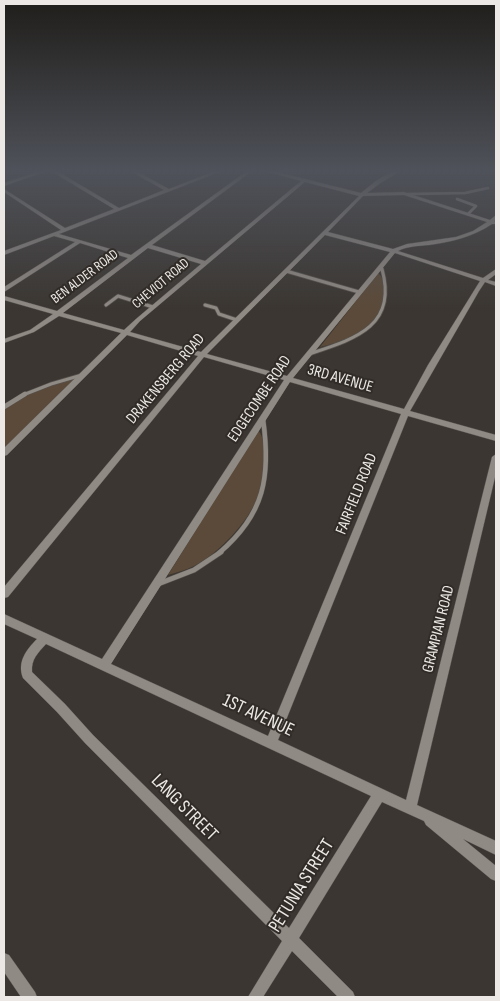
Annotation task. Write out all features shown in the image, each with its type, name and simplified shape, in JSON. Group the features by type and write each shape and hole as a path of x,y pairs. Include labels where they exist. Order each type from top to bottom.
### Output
{"street":[{"path":"46,218 65,230"},
{"path":"4,253 98,218"},
{"name":"BEN ALDER ROAD","path":"4,341 39,327 186,218"},
{"name":"CHEVIOT ROAD","path":"4,453 125,332 260,218"},
{"name":"DRAKENSBERG ROAD","path":"4,594 203,354 339,218"},
{"path":"482,218 495,221"},
{"path":"394,252 402,247 463,236 495,221"},
{"path":"324,233 394,252 496,284"},
{"path":"54,234 132,257"},
{"path":"4,290 80,241"},
{"path":"148,246 205,263"},
{"name":"EDGECOMBE ROAD","path":"104,665 288,378 394,252"},
{"name":"FAIRFIELD ROAD","path":"271,742 406,412 432,364 484,280 496,271"},
{"name":"3RD AVENUE","path":"4,298 496,438"},
{"name":"GRAMPIAN ROAD","path":"414,810 496,457"},
{"name":"1ST AVENUE","path":"4,619 496,848"},
{"name":"LANG STREET","path":"45,638 34,649 27,660 26,669 30,678 290,941 348,997"},
{"name":"PETUNIA STREET","path":"254,997 380,794"},
{"path":"414,810 496,874"},
{"path":"4,960 30,997"}],"lane":[{"path":"308,354 350,340 372,325 386,305 388,291 381,267"},
{"path":"286,271 359,292"},
{"path":"106,305 118,296 154,307"},
{"path":"205,305 216,308 219,314 237,320"},
{"name":"CHEVIOT ROAD","path":"4,407 28,392 83,374"},
{"path":"156,584 192,571 206,562 229,544 255,512 263,497 267,478 268,454 262,419"}],"shaded area":[{"path":"378,273 383,280 384,292 381,306 370,324 342,341 320,347"},
{"path":"76,378 4,450 4,408 37,389"},
{"path":"258,430 264,446 263,480 260,493 247,517 240,527 213,554 194,566 168,575"}]}
